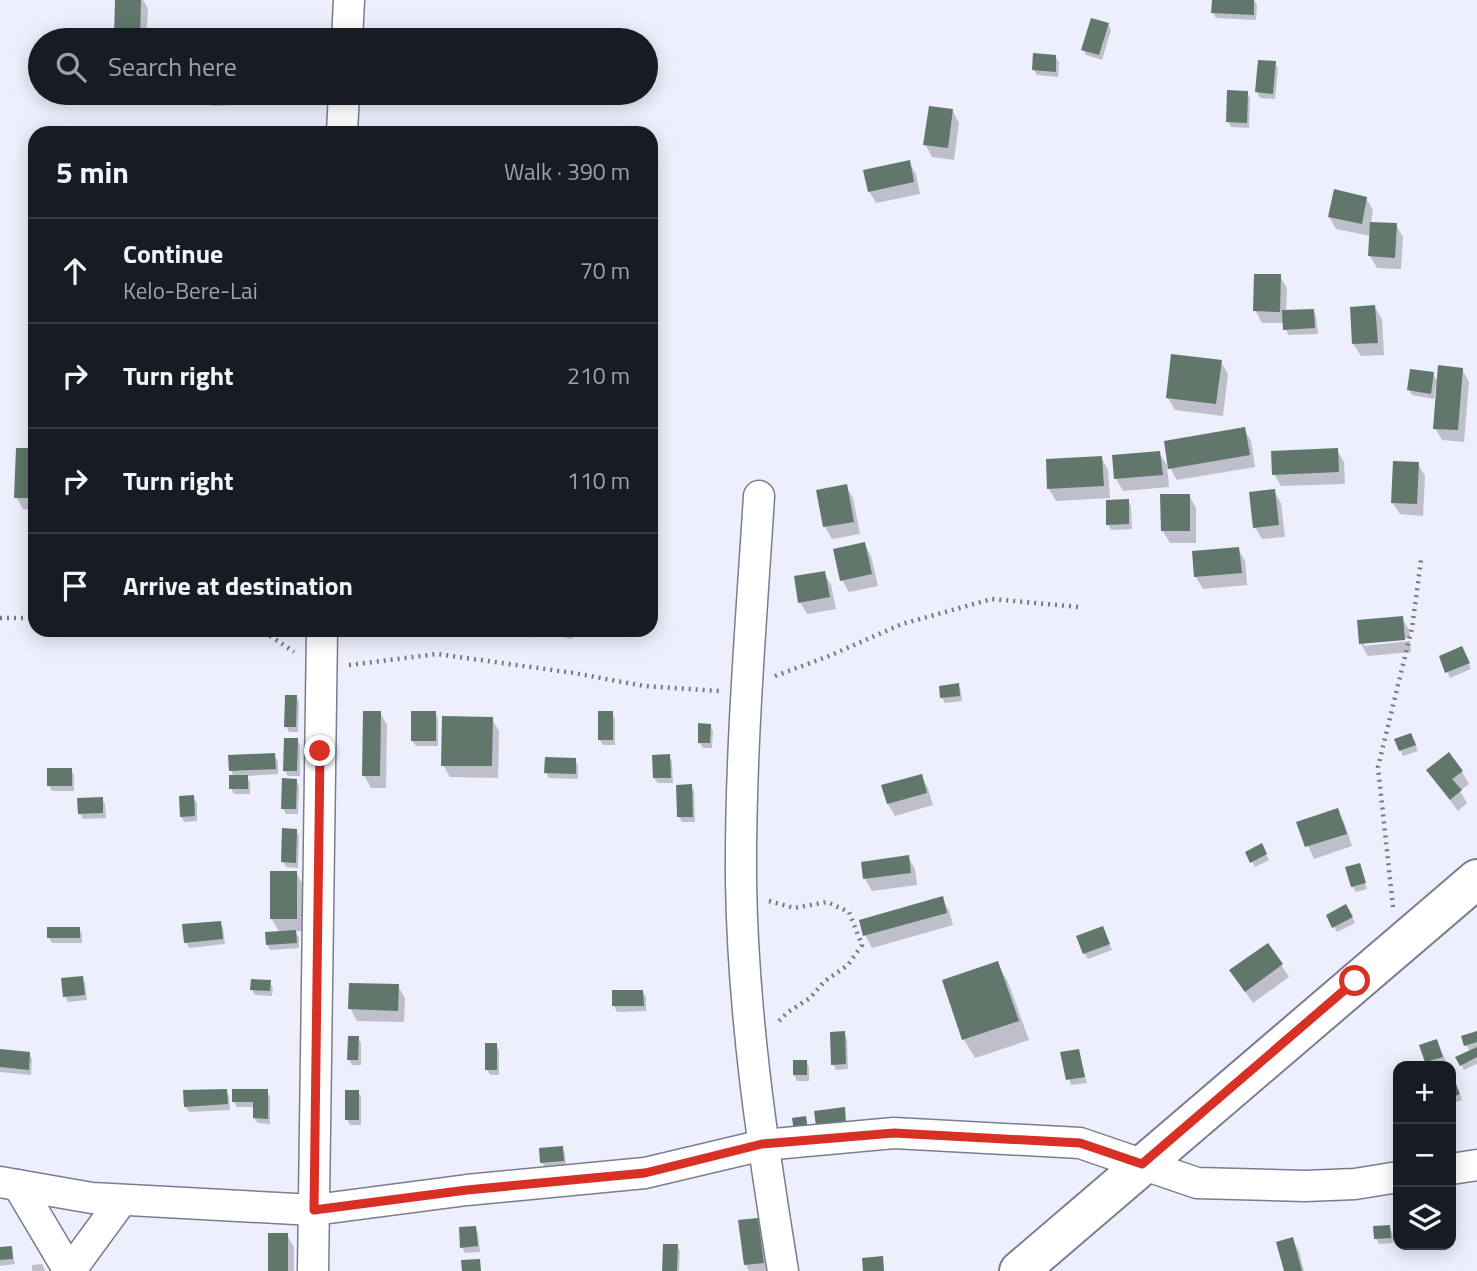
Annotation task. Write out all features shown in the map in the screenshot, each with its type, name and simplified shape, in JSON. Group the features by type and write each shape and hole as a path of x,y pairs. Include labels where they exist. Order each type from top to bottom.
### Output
{"main road":[{"path":"1019,1271 1477,879"}],"street":[{"path":"348,28 349,0"},
{"path":"342,126 343,105"},
{"path":"759,496 742,751 741,884 750,1045 762,1144 783,1271"},
{"path":"313,1271 322,637"},
{"path":"9,1184 92,1198 314,1210 467,1190 645,1173 762,1144 894,1133 1080,1143 1197,1183 1305,1186 1355,1184 1393,1178"},
{"path":"1456,1168 1477,1165"},
{"path":"9,1184 69,1271 122,1200"}],"path":[{"path":"1397,945 1378,767 1412,628 1421,560"},
{"path":"273,637 321,670 437,654 574,673 644,686 746,693 775,677 902,624 992,599 1079,607"},
{"path":"0,618 28,618"},
{"path":"741,884 773,903 794,908 827,902 849,912 862,945 848,965 825,981 810,998 788,1012 750,1045"}],"building":[{"path":"115,0 141,0 140,28 114,28"},
{"path":"1212,0 1254,0 1254,15 1211,13"},
{"path":"1091,18 1109,23 1099,55 1081,50"},
{"path":"1033,53 1056,55 1056,72 1032,70"},
{"path":"1258,60 1276,61 1273,94 1255,92"},
{"path":"1227,90 1248,91 1247,123 1226,122"},
{"path":"929,106 953,109 948,148 923,145"},
{"path":"910,160 914,182 868,192 863,170"},
{"path":"1334,189 1367,197 1362,224 1328,217"},
{"path":"1370,222 1397,223 1395,258 1368,256"},
{"path":"1254,274 1281,274 1280,312 1253,311"},
{"path":"1375,305 1378,343 1352,344 1350,307"},
{"path":"1314,309 1315,328 1283,330 1282,310"},
{"path":"1171,354 1222,360 1216,404 1166,398"},
{"path":"1438,365 1463,368 1458,430 1433,429"},
{"path":"1410,369 1434,372 1431,394 1407,390"},
{"path":"1245,427 1250,455 1168,469 1164,441"},
{"path":"16,448 28,448 28,498 14,498"},
{"path":"1338,448 1339,472 1272,475 1271,451"},
{"path":"1160,451 1163,475 1114,479 1112,455"},
{"path":"1102,456 1104,486 1047,489 1046,459"},
{"path":"1393,461 1419,462 1417,504 1391,503"},
{"path":"847,484 854,522 823,527 816,490"},
{"path":"1275,489 1279,525 1253,528 1249,492"},
{"path":"1160,494 1190,494 1190,531 1161,531"},
{"path":"1129,499 1129,524 1106,525 1106,500"},
{"path":"865,542 872,574 840,581 833,549"},
{"path":"1239,547 1242,573 1194,577 1192,551"},
{"path":"825,571 830,597 798,603 794,576"},
{"path":"1403,616 1405,640 1359,644 1357,620"},
{"path":"1462,646 1470,663 1445,673 1439,656"},
{"path":"959,683 960,696 940,698 939,686"},
{"path":"285,695 297,695 296,727 284,727"},
{"path":"363,711 381,711 380,776 362,776"},
{"path":"411,711 436,711 436,741 411,741"},
{"path":"598,711 613,711 613,740 598,740"},
{"path":"442,716 493,717 492,766 441,766"},
{"path":"698,723 711,724 710,743 698,743"},
{"path":"1411,733 1416,745 1399,751 1394,739"},
{"path":"284,738 298,738 297,771 283,771"},
{"path":"1449,752 1463,771 1452,779 1462,790 1450,800 1426,770"},
{"path":"275,753 276,769 229,771 228,755"},
{"path":"670,754 671,778 653,778 652,755"},
{"path":"545,757 576,758 576,774 544,773"},
{"path":"47,768 72,768 72,786 47,786"},
{"path":"922,774 927,793 887,804 881,785"},
{"path":"229,775 248,775 248,789 229,789"},
{"path":"282,778 297,779 296,809 281,809"},
{"path":"692,784 693,817 677,817 676,785"},
{"path":"194,795 195,816 180,817 179,796"},
{"path":"103,797 103,813 78,814 77,798"},
{"path":"1338,808 1347,834 1305,847 1296,822"},
{"path":"282,828 297,829 296,863 281,862"},
{"path":"1262,843 1267,854 1250,863 1245,852"},
{"path":"909,855 911,873 863,879 861,862"},
{"path":"1360,863 1366,883 1351,887 1345,867"},
{"path":"270,871 297,871 297,919 270,919"},
{"path":"943,896 947,913 863,936 859,920"},
{"path":"1346,904 1353,917 1332,928 1326,915"},
{"path":"221,921 223,939 184,943 182,924"},
{"path":"1103,926 1110,944 1083,954 1076,936"},
{"path":"47,927 80,927 80,938 47,938"},
{"path":"296,930 297,943 266,945 265,932"},
{"path":"1268,943 1283,964 1245,992 1229,970"},
{"path":"998,961 1019,1021 962,1040 942,980"},
{"path":"83,976 85,995 63,997 61,978"},
{"path":"251,979 271,980 270,991 250,990"},
{"path":"349,983 399,984 398,1011 348,1009"},
{"path":"612,990 643,990 644,1006 612,1006"},
{"path":"845,1031 846,1064 831,1065 830,1032"},
{"path":"1477,1031 1477,1042 1464,1046 1461,1036"},
{"path":"348,1036 359,1036 358,1060 347,1060"},
{"path":"1437,1039 1443,1057 1425,1061 1419,1045"},
{"path":"485,1043 497,1043 497,1070 485,1070"},
{"path":"1477,1047 1477,1057 1460,1066 1455,1057"},
{"path":"0,1049 30,1052 29,1070 0,1067"},
{"path":"1079,1049 1085,1077 1066,1080 1060,1052"},
{"path":"793,1060 807,1060 807,1075 793,1075"},
{"path":"227,1089 228,1104 184,1107 183,1090"},
{"path":"232,1089 268,1089 268,1119 253,1118 253,1102 232,1102"},
{"path":"345,1090 359,1090 359,1120 345,1120"},
{"path":"845,1107 846,1122 816,1126 814,1111"},
{"path":"806,1116 808,1130 794,1132 792,1118"},
{"path":"563,1146 564,1161 540,1163 539,1148"},
{"path":"758,1218 764,1263 744,1265 738,1220"},
{"path":"1390,1225 1391,1238 1374,1239 1373,1226"},
{"path":"476,1226 478,1246 460,1248 459,1227"},
{"path":"268,1233 288,1233 288,1271 268,1271"},
{"path":"1293,1237 1302,1271 1284,1271 1276,1242"},
{"path":"663,1244 678,1244 677,1271 662,1271"},
{"path":"12,1246 13,1259 0,1260 0,1247"},
{"path":"883,1256 884,1271 863,1271 862,1258"},
{"path":"480,1259 481,1271 462,1271 461,1260"}],"route":[{"path":"320,751 314,1210 467,1190 645,1173 762,1144 894,1133 1080,1143 1142,1164 1355,981"}]}
